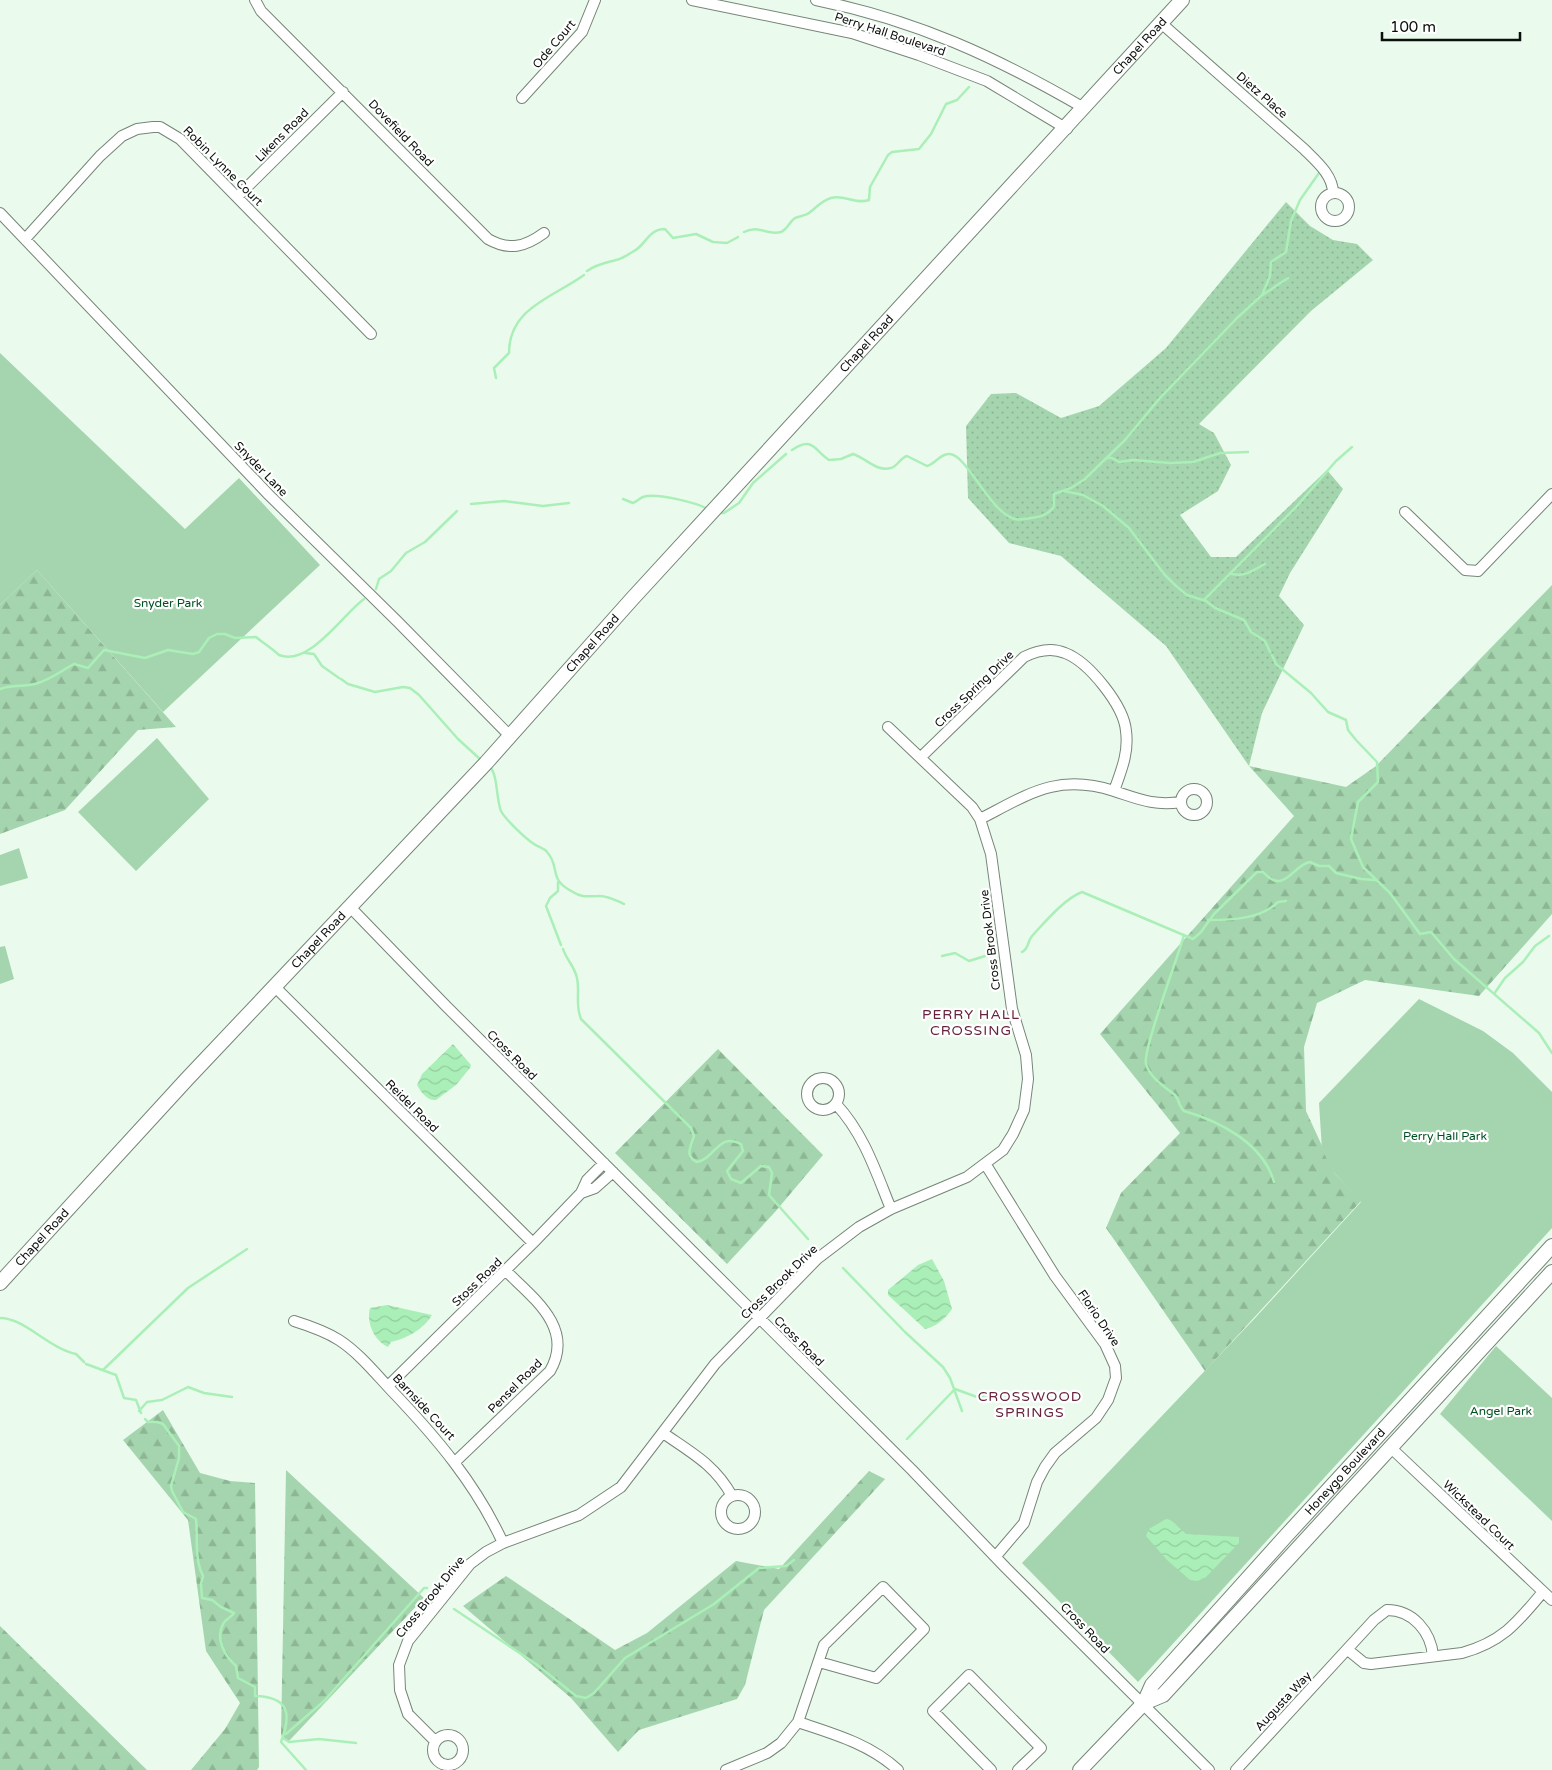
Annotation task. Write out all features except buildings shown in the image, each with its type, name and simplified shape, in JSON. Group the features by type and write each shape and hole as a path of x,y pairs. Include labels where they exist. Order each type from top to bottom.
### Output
{"street":[{"name":"Dovefield Road","path":"255,0 261,11 488,239 498,245 512,247 532,242 544,234"},
{"name":"Ode Court","path":"522,98 582,32 595,0"},
{"name":"Perry Hall Boulevard","path":"692,0 852,33 919,55 987,81 1067,129"},
{"name":"Perry Hall Boulevard","path":"816,0 883,15 958,42 997,60 1084,108"},
{"name":"Chapel Road","path":"0,1283 274,986 510,736 710,515 1067,129 1182,0"},
{"name":"Dietz Place","path":"1161,23 1304,149 1322,167 1333,184 1333,193"},
{"name":"Likens Road","path":"238,196 343,92"},
{"name":"Robin Lynne Court","path":"26,238 112,144 122,136 137,129 160,127 173,133 238,196 371,334"},
{"name":"Snyder Lane","path":"0,213 26,238 269,495 510,736"},
{"path":"1405,512 1465,570 1478,572 1552,494"},
{"name":"Cross Spring Drive","path":"922,757 1024,657 1040,651 1064,652 1076,659 1097,679 1116,702 1123,717 1126,730 1126,754 1114,790"},
{"name":"Cross Brook Drive","path":"435,1742 417,1725 403,1702 398,1675 401,1655 408,1641 470,1564 486,1552 503,1543 564,1521 598,1504 621,1487 709,1371 742,1334 760,1319 817,1260 859,1227 891,1209 967,1177 986,1165 1003,1150 1024,1110 1028,1079 1026,1054 1012,1009 991,854 980,819 962,796 888,727"},
{"path":"980,819 1036,790 1055,785 1081,783 1114,790 1152,803 1181,802"},
{"name":"Cross Road","path":"350,907 446,1006 1210,1770"},
{"name":"Reidel Road","path":"274,986 533,1243"},
{"path":"836,1104 851,1120 864,1143 891,1209"},
{"name":"Stoss Road","path":"388,1386 506,1271 581,1192 587,1180 604,1163"},
{"name":"Florio Drive","path":"986,1165 1055,1276 1105,1344 1115,1366 1116,1378 1108,1400 1096,1418 1055,1453 1044,1467 1036,1482 1024,1523 996,1556"},
{"name":"Stoss Road","path":"581,1192 595,1188 613,1172"},
{"name":"Honeygo Boulevard","path":"1080,1770 1144,1703 1152,1685 1241,1586 1552,1246"},
{"name":"Pensel Road","path":"455,1462 550,1371 556,1361 557,1337 554,1324 548,1314 506,1271"},
{"name":"Honeygo Boulevard","path":"1144,1703 1162,1695 1552,1272"},
{"name":"Barnside Court","path":"294,1321 324,1331 341,1341 388,1386 436,1438 455,1462 477,1494 503,1543"},
{"path":"663,1433 707,1464 723,1479 732,1496"},
{"name":"Wickstead Court","path":"1390,1447 1542,1593 1552,1600"},
{"path":"726,1770 750,1766 781,1743 798,1722 824,1645 883,1587 924,1629 876,1678 819,1662"},
{"path":"1348,1650 1364,1663 1371,1664 1462,1653 1490,1644 1509,1629 1542,1593"},
{"name":"Augusta Way","path":"1236,1770 1379,1615 1387,1610 1404,1611 1425,1630 1432,1644 1433,1656"},
{"path":"991,1770 933,1711 969,1675 1041,1748 1018,1770"},
{"path":"798,1722 858,1743 886,1759 898,1770"}],"green space":[{"path":"1286,202 1310,226 1333,240 1357,244 1373,260 1311,311 1199,424 1214,433 1231,465 1218,491 1180,515 1211,557 1236,557 1327,470 1343,489 1290,573 1279,596 1304,625 1262,713 1249,766 1166,646 1061,556 1009,543 968,498 966,426 991,394 1016,393 1061,418 1099,406 1166,348"},
{"name":"Snyder Park","path":"0,353 185,529 239,478 320,565 163,712 37,570 0,605"},
{"path":"37,570 176,727 138,730 65,810 0,834 0,605"},
{"path":"1552,585 1552,914 1479,996 1365,980 1317,1003 1304,1047 1306,1111 1335,1174 1361,1201 1205,1371 1106,1228 1121,1193 1180,1133 1100,1034 1294,816 1249,766 1346,787 1376,766"},
{"path":"157,738 209,799 136,871 78,812"},
{"path":"19,848 28,878 0,886 0,855"},
{"path":"5,946 14,979 0,984 0,947"},
{"name":"Perry Hall Park","path":"1419,999 1483,1031 1513,1053 1552,1092 1552,1228 1138,1682 1022,1563 1256,1317 1361,1202 1335,1174 1322,1150 1319,1103"},
{"path":"718,1049 823,1155 775,1212 727,1264 615,1153"},
{"name":"Angel Park","path":"1496,1346 1552,1398 1552,1521 1440,1414"},
{"path":"163,1410 200,1473 230,1481 255,1483 259,1767 257,1770 191,1770 225,1729 240,1703 206,1651 188,1520 123,1440"},
{"path":"286,1470 424,1598 288,1742 281,1735"},
{"path":"869,1471 885,1479 764,1610 745,1685 737,1699 639,1730 618,1752 571,1698 463,1606 506,1576 615,1650 647,1633 736,1561 779,1569"},
{"path":"0,1626 147,1770 0,1770"}],"water":[{"path":"453,1044 471,1065 470,1068 456,1085 436,1100 427,1098 417,1085 422,1074"},
{"path":"932,1259 944,1281 952,1309 940,1322 925,1329 888,1295 888,1290 918,1265"},
{"path":"387,1305 432,1315 419,1329 408,1336 391,1342 388,1347 375,1336 369,1319 370,1308"},
{"path":"1166,1519 1171,1520 1186,1534 1239,1537 1239,1543 1205,1578 1197,1581 1190,1580 1167,1560 1146,1536 1149,1529"}],"waterway":[{"path":"744,232 754,229 771,233 781,232 795,218 807,214 822,202 831,198 841,197 859,201 869,200 870,187 888,155 892,152 919,149 931,134 946,104 957,100 969,87"},
{"path":"1262,295 1270,276 1271,262 1286,252 1291,221 1300,200 1319,173"},
{"path":"587,271 598,265 625,256 638,248 651,234 659,230 665,229 673,238 696,234 713,242 727,243 738,237"},
{"path":"496,378 494,368 509,353 511,338 516,325 524,315 534,306 584,275"},
{"path":"792,450 809,444 829,460 841,459 853,454 886,469 893,467 907,456 927,466 944,455 950,454 957,457 964,464 988,496 1006,515 1015,519 1041,516 1054,507 1054,494 1071,488 1085,479 1125,440 1160,398 1237,318 1261,296 1288,278"},
{"path":"1204,600 1296,507 1336,461 1352,447"},
{"path":"1106,458 1112,458 1119,462 1133,460 1170,463 1193,462 1220,453 1248,452"},
{"path":"718,513 724,513 739,503 753,483 786,454"},
{"path":"1064,491 1083,495 1103,506 1129,528 1164,574 1176,586 1187,595 1206,601 1215,608 1244,620 1251,632 1265,641 1270,652"},
{"path":"623,499 633,503 643,497 666,497 686,501 708,509"},
{"path":"471,504 504,501 543,506 569,503"},
{"path":"376,589 379,579 391,571 406,553 425,542 457,511"},
{"path":"1232,574 1245,574 1265,564"},
{"path":"0,689 40,682 51,678 74,664 88,668 104,650 145,658 168,650 193,654 199,652 209,638 217,634 225,634 235,638 256,637 279,655 290,657 314,647 364,599"},
{"path":"305,653 314,654 322,666 339,678"},
{"path":"1272,655 1276,664 1311,693 1328,712 1346,720 1348,730 1377,762 1378,782 1358,802 1351,839 1363,867 1390,893 1420,934 1431,932 1454,959 1539,1033 1552,1053"},
{"path":"341,679 348,684 375,692 403,687 410,688 419,695 458,739 481,760"},
{"path":"490,767 496,781 501,811 521,833 547,852 551,857 560,882 576,894 605,896 624,904"},
{"path":"1022,952 1026,949 1032,936 1055,911 1075,895 1082,892 1193,939 1201,932 1214,914 1257,872 1263,872 1271,879 1277,881 1283,880 1298,868 1310,862 1319,866 1329,866 1336,873 1375,880"},
{"path":"558,882 558,891 550,898 546,906 561,945"},
{"path":"1208,920 1227,920 1255,915 1271,908 1278,902 1286,901"},
{"path":"1184,935 1149,1042 1146,1064 1154,1078 1175,1095 1184,1111 1225,1128 1250,1145 1268,1168 1274,1182"},
{"path":"1494,994 1505,978 1523,962 1535,946 1549,936"},
{"path":"563,949 577,978 578,1009 581,1019 691,1128 694,1136 690,1154 693,1160 697,1162 703,1160 717,1147 727,1141 741,1144 743,1151 727,1171 731,1179 741,1183 761,1166 769,1167 772,1173 769,1195 808,1239"},
{"path":"942,956 955,953 969,961 985,956"},
{"path":"103,1370 188,1288 247,1249"},
{"path":"843,1268 905,1332 943,1367 950,1378 962,1411"},
{"path":"0,1318 9,1319 28,1328 56,1346 76,1354 84,1362"},
{"path":"86,1364 116,1375 124,1398 136,1400 141,1413"},
{"path":"139,1411 147,1402 162,1400 188,1387 204,1393 232,1397"},
{"path":"955,1389 977,1397 996,1393"},
{"path":"907,1439 955,1389"},
{"path":"145,1419 148,1422 163,1424 179,1446 179,1458 171,1486 183,1512 196,1519 197,1555 203,1576 201,1584 202,1598 212,1600 234,1613 224,1622 221,1630 222,1647 236,1666 238,1678 255,1687 255,1696 275,1700 285,1708 287,1715 281,1742 306,1770"},
{"path":"454,1609 536,1664 576,1696 586,1698 594,1693 625,1658 714,1604 759,1568 786,1566 794,1560"},
{"path":"286,1734 324,1701 424,1588 427,1588"},
{"path":"283,1738 289,1742 319,1739 356,1743"}],"district":[{"name":"PERRY HALL CROSSING","path":"971,1022"},
{"name":"CROSSWOOD SPRINGS","path":"1030,1404"}]}
